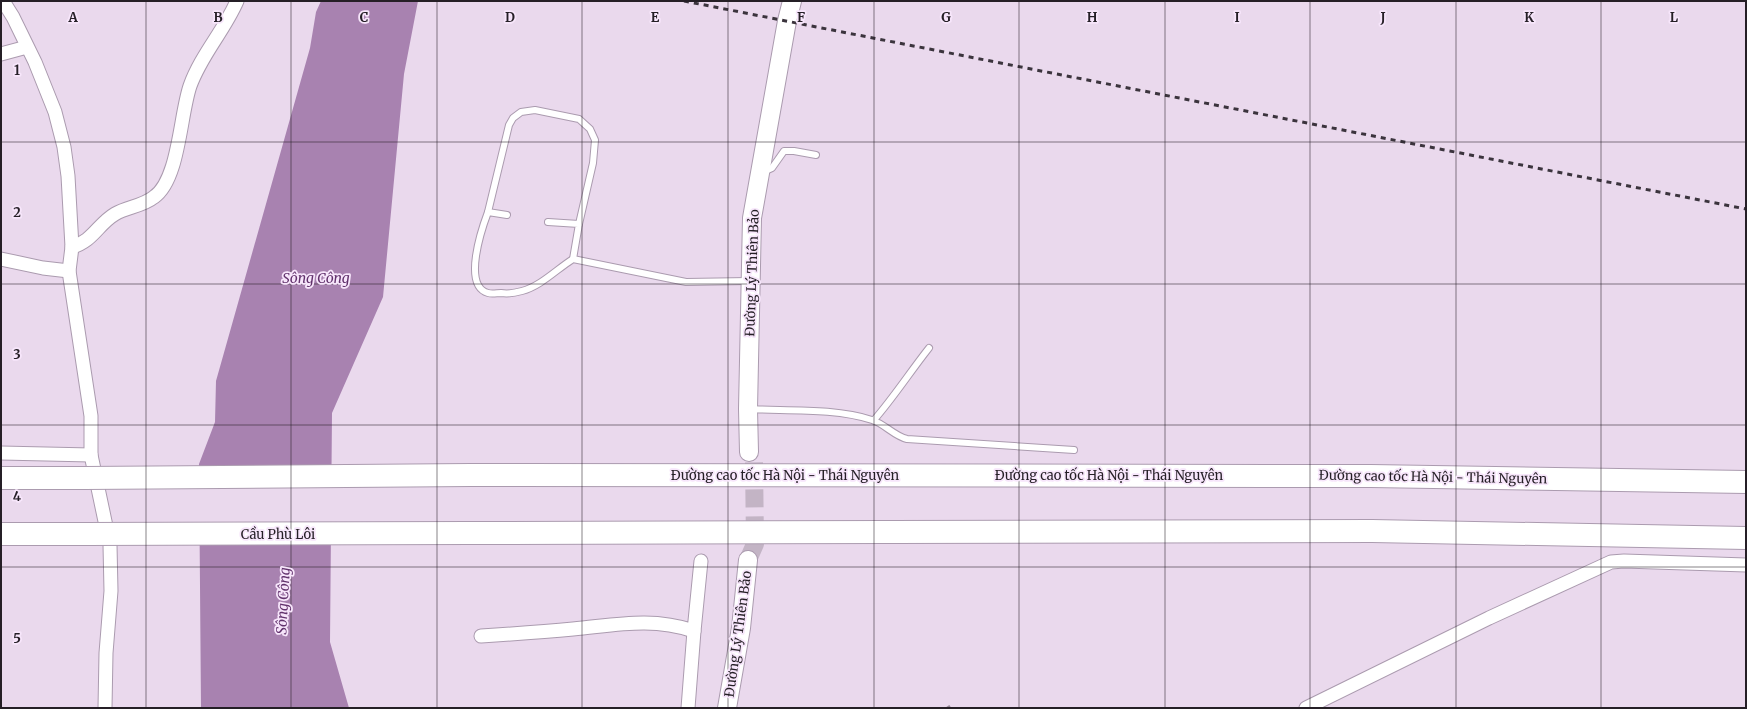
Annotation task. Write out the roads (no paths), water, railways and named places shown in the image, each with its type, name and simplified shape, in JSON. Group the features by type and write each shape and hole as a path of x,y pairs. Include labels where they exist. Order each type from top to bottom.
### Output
{"highway":[{"name":"Đường cao tốc Hà Nội - Thái Nguyên","path":"1,478 472,475 1371,476 1746,482"},
{"name":"Cầu Phù Lôi","path":"1,534 1372,531 1746,538"}],"main road":[{"name":"Đường Lý Thiên Bảo","path":"749,452 748,409 752,218 787,21 792,1"},
{"name":"Đường Lý Thiên Bảo","path":"727,708 741,628 748,560"}],"street":[{"path":"3,1 13,17 55,112 64,147 68,176 72,247 69,271 91,416 91,455 110,545 111,591 106,653 106,708"},
{"path":"72,247 89,239 115,214 153,198 165,186 172,165 190,87 204,56 232,13 237,1"},
{"path":"1,54 27,47"},
{"path":"1,259 43,268 69,271"},
{"path":"1,453 91,455"},
{"path":"1306,708 1482,621 1611,562 1624,560 1746,565"},
{"path":"688,708 701,562"},
{"path":"481,636 639,622 654,622 676,625 694,631"}],"lane":[{"path":"573,259 579,224 593,163 595,140 590,129 580,119 535,110 521,112 513,118 509,125 488,212 476,251 475,276 480,287 487,293 507,294 522,291 539,282 573,259 686,282 750,281"},
{"path":"760,173 772,168 784,151 794,151 816,155"},
{"path":"488,212 507,215"},
{"path":"548,222 579,224"},
{"path":"874,420 896,394 908,375 930,348"},
{"path":"748,409 835,413 874,420 900,437 907,439 1074,450"}],"water":[{"name":"Sông Công","path":"321,1 418,1 404,74 383,297 332,413 330,642 349,708 201,708 199,464 215,422 216,381 310,48 316,12"}],"tunnel":[{"path":"748,560 755,544 754,462 749,452"}],"railway":[{"path":"684,1 1746,209"}]}
